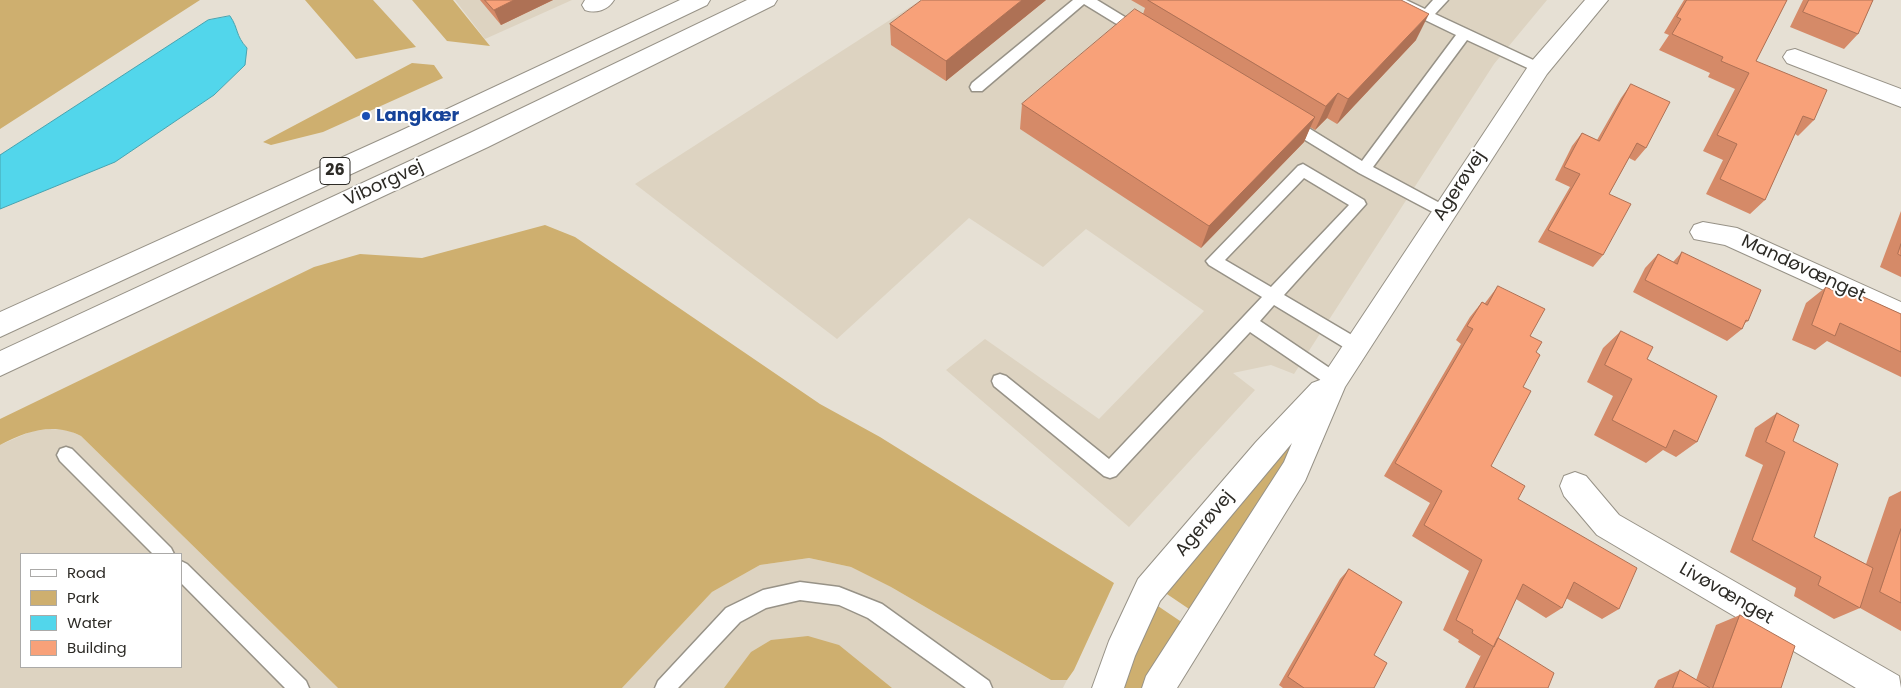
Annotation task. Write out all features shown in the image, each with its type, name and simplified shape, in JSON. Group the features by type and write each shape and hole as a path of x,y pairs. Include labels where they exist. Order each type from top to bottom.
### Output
{"street":[{"name":"Viborgvej","path":"0,325 407,138 699,0"},
{"name":"Viborgvej","path":"0,364 480,140 766,0"},
{"name":"Agerøvej","path":"1158,688 1295,471 1334,380 1539,68 1597,0"},
{"path":"1795,56 1901,98"},
{"name":"Mandøvænget","path":"1703,232 1728,235 1901,314"},
{"name":"Agerøvej","path":"1108,688 1120,652 1149,590 1266,451 1334,380"},
{"name":"Livøvænget","path":"1575,486 1608,525 1887,688"}],"lane":[{"path":"977,87 1081,0"},
{"path":"1087,0 1146,36"},
{"path":"1395,0 1539,68"},
{"path":"1426,15 1440,0"},
{"path":"1364,169 1464,34"},
{"path":"1280,118 1364,169 1444,212"},
{"path":"1000,381 1110,470 1272,296 1359,204 1303,170 1214,261 1272,296 1356,346"},
{"path":"1248,322 1334,380"},
{"path":"66,455 164,553"},
{"path":"182,571 299,688"},
{"path":"665,688 680,681 733,614 763,599 800,592 839,596 875,611 982,688"}],"shaded area":[{"path":"455,0 572,0 485,39"},
{"path":"921,0 1547,0 1494,64 1294,374 1271,365 1233,373 1255,390 1129,527 946,370 985,339 1099,419 1204,311 1086,229 1043,267 969,218 837,339 635,184"},
{"path":"49,429 68,430 81,436 338,688 0,688 0,445 32,431"},
{"path":"809,558 851,567 891,587 1051,680 1067,680 1063,688 622,688 712,592 760,565"}],"green space":[{"path":"0,0 200,0 0,129"},
{"path":"305,0 373,0 416,47 356,59"},
{"path":"412,0 453,0 490,46 447,41"},
{"path":"412,63 434,65 443,78 323,132 271,145 263,142"},
{"path":"545,225 575,237 820,404 880,437 1114,583 1074,670 1067,680 1051,680 891,587 851,567 809,558 760,565 712,592 622,688 338,688 81,436 61,430 40,430 30,432 0,445 0,419 314,267 360,254 422,258"},
{"path":"1296,430 1303,433 1192,611 1161,590"},
{"path":"1152,602 1183,623 1142,688 1115,688"},
{"path":"808,636 839,645 892,688 724,688 751,652 771,640"}],"water":[{"path":"230,16 247,48 245,65 214,95 115,162 0,209 0,155 208,20"}],"building":[{"path":"485,0 514,0 494,10"},
{"path":"922,0 1022,0 946,61 890,24"},
{"path":"1148,0 1401,0 1429,14 1348,99 1338,93 1326,106"},
{"path":"1687,0 1787,0 1756,61 1827,90 1814,120 1803,116 1765,200 1720,179 1737,144 1717,135 1749,73 1721,61 1723,57 1672,34 1681,19 1677,17"},
{"path":"1809,0 1873,0 1858,34 1803,12"},
{"path":"1135,9 1315,117 1209,226 1022,104"},
{"path":"1631,84 1670,102 1646,148 1637,143 1609,194 1631,204 1603,255 1548,230 1580,174 1564,167 1582,133 1599,141"},
{"path":"1901,244 1901,256 1898,254"},
{"path":"1682,252 1761,290 1748,321 1746,320 1742,329 1645,280 1658,254 1677,264"},
{"path":"1498,286 1545,309 1530,336 1542,342 1536,352 1540,355 1523,387 1531,391 1491,466 1525,486 1518,499 1637,568 1619,609 1574,582 1562,608 1523,584 1494,647 1472,633 1473,630 1456,620 1482,560 1424,525 1442,491 1395,463 1473,329 1467,326 1482,302 1487,305"},
{"path":"1826,287 1844,296 1846,289 1901,314 1901,352 1840,323 1835,336 1812,325"},
{"path":"1621,331 1653,347 1647,359 1717,396 1697,442 1674,430 1666,448 1612,420 1632,379 1605,365"},
{"path":"1777,413 1799,425 1793,441 1838,464 1814,537 1873,568 1860,608 1818,585 1821,577 1752,540 1785,452 1766,442"},
{"path":"1901,529 1901,603 1880,592"},
{"path":"1349,569 1402,602 1374,655 1387,663 1374,688 1304,688 1288,677"},
{"path":"1740,615 1795,646 1781,688 1713,688"},
{"path":"1498,638 1554,673 1548,688 1474,688"},
{"path":"1680,670 1710,688 1673,688"}],"place":[{"name":"Langkær","path":"366,116"}]}
